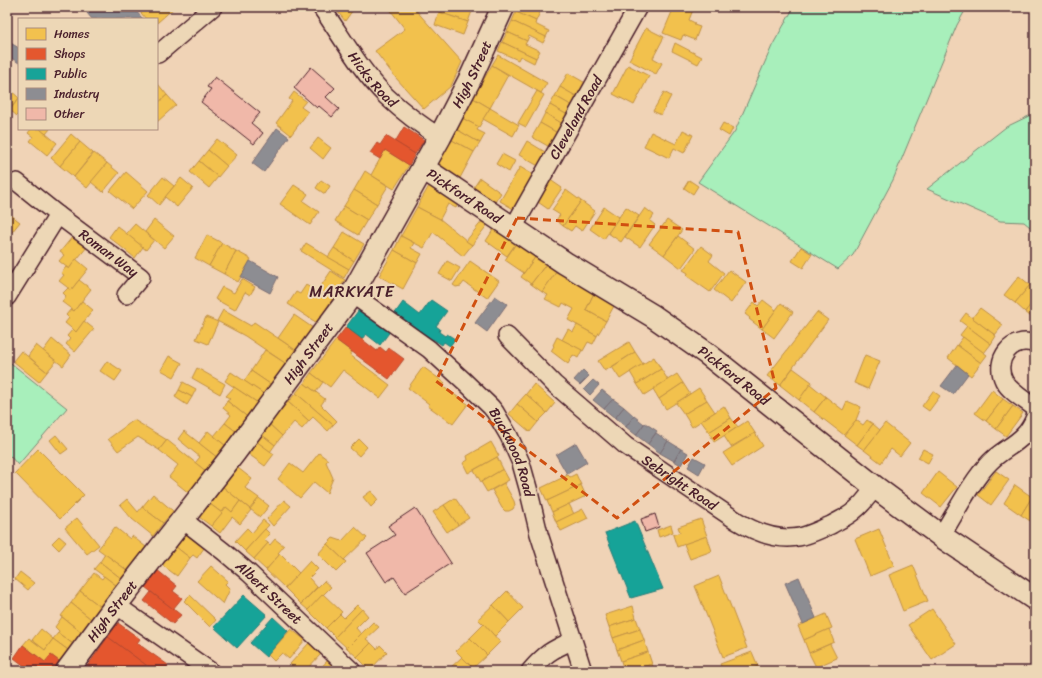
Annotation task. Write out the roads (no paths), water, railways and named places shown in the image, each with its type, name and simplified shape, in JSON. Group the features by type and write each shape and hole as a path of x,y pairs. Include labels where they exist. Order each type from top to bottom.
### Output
{"street":[{"path":"158,54 213,7"},
{"name":"Hicks Road","path":"321,7 358,61 385,95 419,125 440,138"},
{"name":"High Street","path":"67,671 116,605 235,452 352,294 440,138 471,77 503,7"},
{"name":"Cleveland Road","path":"513,228 638,7"},
{"name":"Pickford Road","path":"423,168 566,263 654,316 694,345 875,487 941,536 1035,599"},
{"name":"Roman Way","path":"17,182 58,215 141,277 126,295"},
{"path":"7,298 58,215"},
{"name":"Buckwood Road","path":"352,294 429,349 470,386 495,412 509,436 521,464 528,488 535,523 572,641 583,671"},
{"name":"Sebright Road","path":"506,336 554,384 626,446 737,522 754,531 770,535 799,537 823,528 847,516 856,510 875,487"},
{"path":"1035,344 1024,342 1015,344 1004,353 1000,366 1004,381 1009,388 1035,408"},
{"path":"941,536 978,476 990,461 1018,442 1025,434 1035,417"},
{"name":"Albert Street","path":"182,519 249,573 352,671"},
{"path":"116,605 210,671"},
{"path":"530,671 544,655 572,641"}],"district":[{"name":"MARKYATE","path":"352,291"}]}
